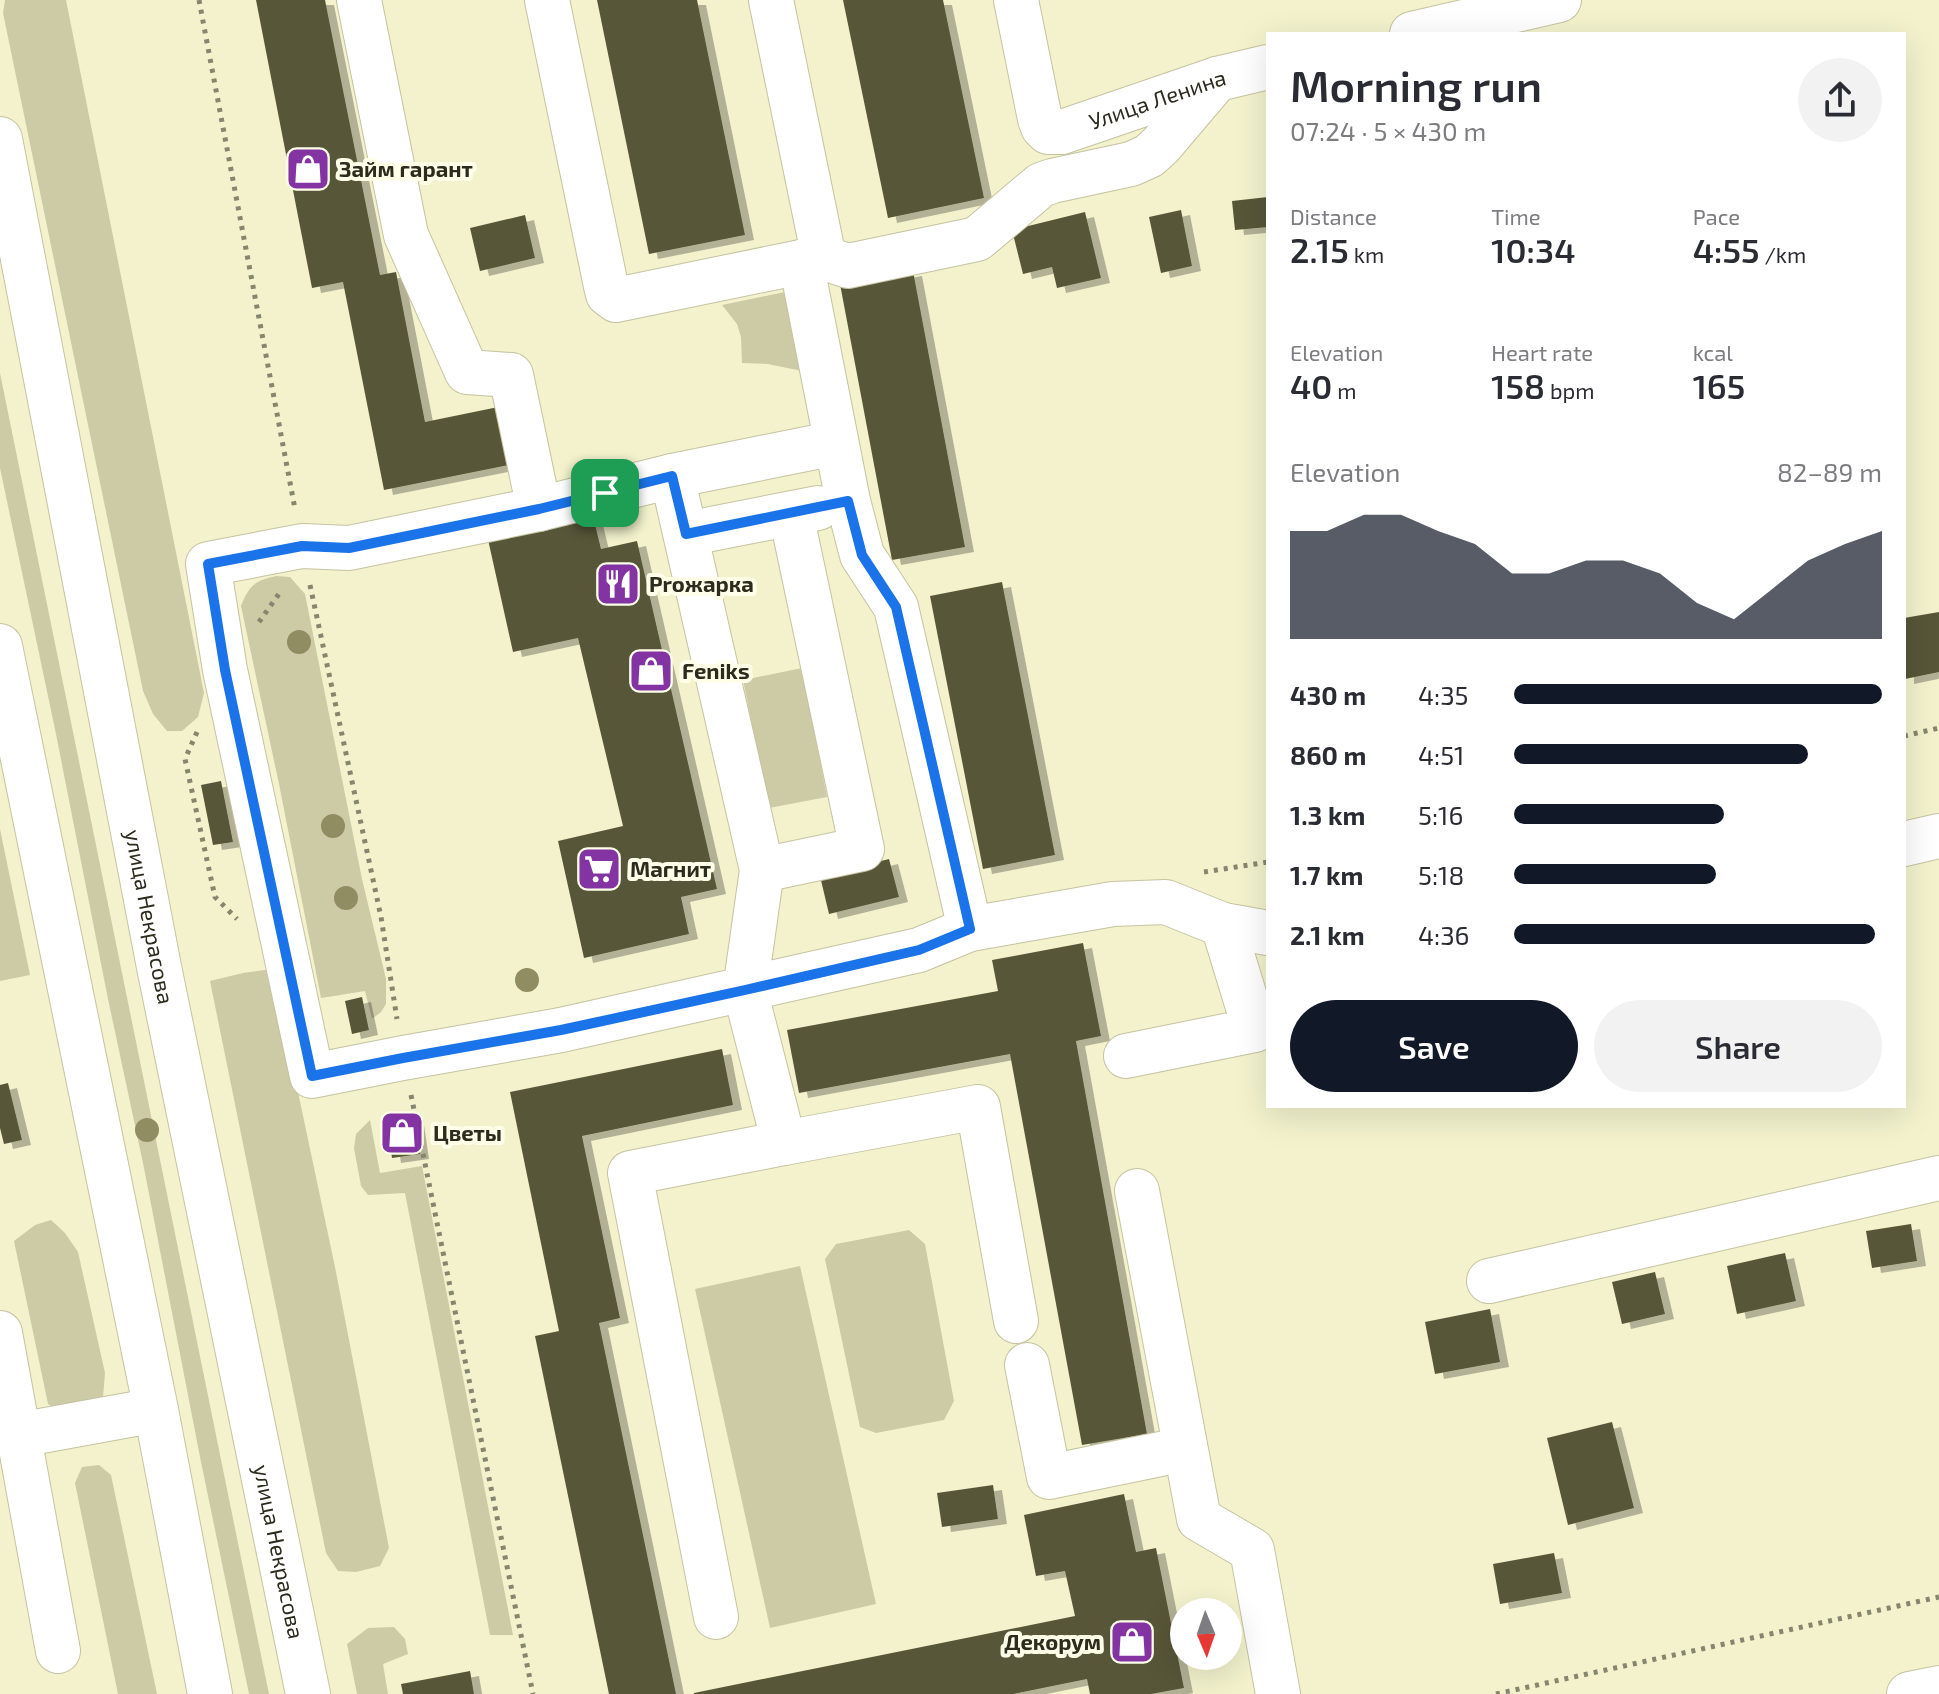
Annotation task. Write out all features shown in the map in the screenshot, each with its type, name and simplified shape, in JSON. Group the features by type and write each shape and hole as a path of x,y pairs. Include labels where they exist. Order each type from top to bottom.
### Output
{"main road":[{"path":"359,0 406,235 467,372 511,375 539,509"},
{"path":"547,0 608,294 616,300 813,260 848,266 977,239 1041,185 1131,164 1149,156 1217,79"},
{"path":"771,0 813,260 836,443 848,501 862,555 896,607 970,929"},
{"name":"Улица Ленина","path":"1016,0 1040,119 1048,132 1062,132 1217,79 1266,67"},
{"path":"1421,32 1559,0"},
{"name":"улица Некрасова","path":"0,139 159,967 308,1694"},
{"path":"836,443 349,548 302,546 208,564 225,670 312,1076 561,1030 919,950 970,929 1113,904 1166,902 1223,925 1266,933"},
{"path":"672,476 762,870 745,990 784,1143"},
{"path":"686,534 848,501"},
{"path":"762,870 862,849 791,514"},
{"path":"0,646 156,1410 210,1694"},
{"path":"1906,844 1939,836"},
{"path":"1126,1056 1255,1030 1223,925"},
{"path":"716,1617 630,1173 978,1107 1016,1321"},
{"path":"1489,1281 1939,1178"},
{"path":"1137,1191 1199,1519 1252,1550 1278,1694"},
{"path":"0,1333 58,1651"},
{"path":"1027,1365 1049,1477 1185,1449"},
{"path":"19,1435 156,1410"},
{"path":"1909,1694 1939,1688"}],"path":[{"path":"199,0 302,546 381,917 403,1058 533,1694"},
{"path":"1906,736 1939,728"},
{"path":"1496,1694 1939,1597"}],"shaded area":[{"path":"5,0 66,0 204,693 198,717 182,731 167,731 153,714 143,691 3,13"},
{"path":"785,292 802,371 768,364 742,363 737,324 722,305"},
{"path":"0,373 269,1694 249,1694 201,1462 143,1163 0,468"},
{"path":"276,576 290,577 305,594 362,879 386,979 386,1004 372,1019 365,991 321,998 241,606 253,585"},
{"path":"802,668 827,797 769,808 743,680"},
{"path":"0,829 30,975 0,981"},
{"path":"272,969 335,1267 389,1548 380,1566 356,1572 338,1571 326,1553 210,981"},
{"path":"370,1120 380,1173 422,1166 513,1635 490,1635 405,1193 368,1195 361,1186 354,1148 356,1134"},
{"path":"51,1220 78,1252 105,1373 103,1398 65,1414 48,1404 14,1241 35,1225"},
{"path":"909,1230 925,1244 954,1401 944,1420 876,1433 860,1427 825,1259 836,1244"},
{"path":"800,1266 876,1604 770,1628 695,1289"},
{"path":"99,1465 111,1475 157,1694 118,1694 75,1483 82,1467"},
{"path":"394,1627 405,1639 408,1654 383,1664 388,1694 357,1694 347,1644 368,1628"}],"building":[{"path":"256,0 325,0 380,275 396,272 425,422 508,405 519,463 384,490 343,282 312,288"},
{"path":"597,0 697,0 745,235 649,254"},
{"path":"843,0 943,0 984,198 888,218"},
{"path":"1266,197 1266,227 1235,230 1232,201"},
{"path":"1181,210 1192,266 1161,273 1149,217"},
{"path":"1085,212 1101,278 1057,288 1052,267 1023,274 1012,230"},
{"path":"525,215 535,258 480,271 470,228"},
{"path":"913,271 965,547 892,560 840,284"},
{"path":"592,512 601,549 637,541 717,889 681,897 689,934 584,958 558,841 623,826 578,638 513,652 487,535"},
{"path":"1002,582 1055,855 983,869 930,596"},
{"path":"1939,612 1939,672 1906,679 1906,618"},
{"path":"221,781 233,842 213,845 201,785"},
{"path":"889,859 899,897 829,914 820,876"},
{"path":"1083,943 1101,1036 1076,1041 1147,1434 1082,1445 1010,1054 799,1093 787,1030 998,991 992,960"},
{"path":"362,997 369,1030 352,1034 345,1001"},
{"path":"722,1049 733,1105 582,1136 620,1318 599,1323 676,1694 609,1694 535,1336 559,1331 510,1092"},
{"path":"8,1083 22,1140 4,1144 0,1128 0,1085"},
{"path":"414,1113 420,1154 392,1158 386,1118"},
{"path":"1911,1224 1917,1261 1872,1268 1866,1231"},
{"path":"1785,1253 1796,1301 1737,1314 1727,1266"},
{"path":"1655,1272 1665,1314 1622,1324 1612,1282"},
{"path":"1490,1309 1500,1362 1435,1374 1425,1322"},
{"path":"1612,1422 1634,1508 1568,1525 1547,1438"},
{"path":"993,1485 998,1519 942,1527 937,1493"},
{"path":"1124,1494 1136,1552 1156,1548 1170,1618 1170,1670 1180,1670 1184,1688 1151,1694 1090,1694 1087,1679 1013,1694 694,1694 1075,1616 1065,1571 1036,1576 1024,1515"},
{"path":"1554,1553 1562,1593 1500,1604 1493,1564"},
{"path":"470,1671 474,1694 403,1694 401,1684"}],"place":[{"name":"Займ гарант","path":"308,169"},
{"name":"Proжарка","path":"618,584"},
{"name":"Feniks","path":"651,671"},
{"name":"Магнит","path":"599,869"},
{"name":"Цветы","path":"402,1133"},
{"name":"Декорум","path":"1132,1642"}],"route":[{"path":"672,476 686,534 848,501 862,555 896,607 970,929 919,950 745,990 561,1030 312,1076 225,670 208,564 302,546 349,548 605,493 672,476"}]}
